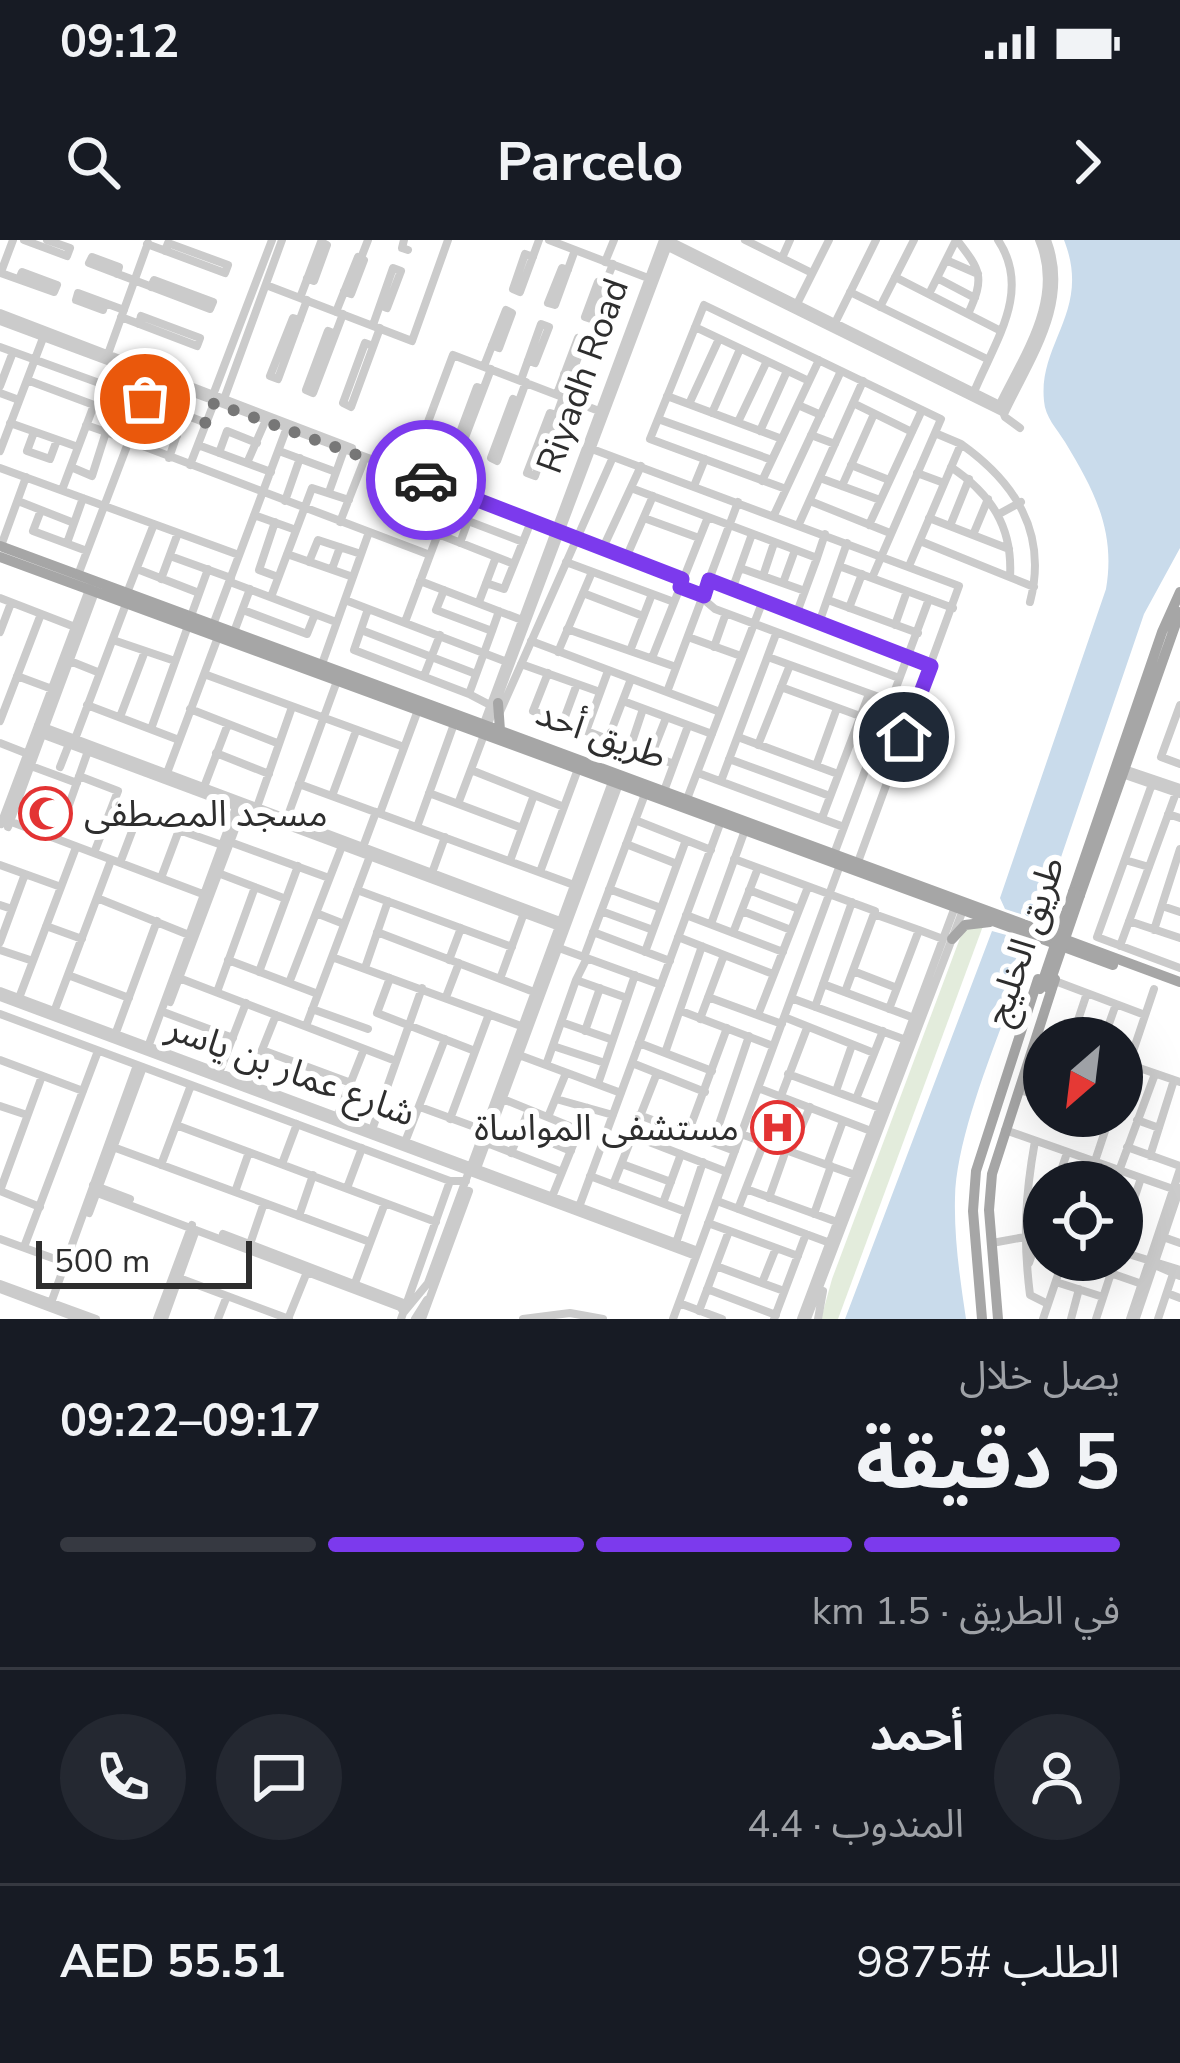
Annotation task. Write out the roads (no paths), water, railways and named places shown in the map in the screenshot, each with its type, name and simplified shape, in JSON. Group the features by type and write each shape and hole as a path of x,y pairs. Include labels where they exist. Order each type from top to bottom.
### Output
{"main road":[{"name":"طريق أحد","path":"0,546 78,575 94,586"},
{"name":"طريق أحد","path":"0,557 190,621 454,724 490,726 578,769 745,830 837,860 858,862 1180,986"},
{"name":"طريق الخليج","path":"992,1317 985,1195 993,1151 1122,772 1162,632 1180,592"},
{"name":"طريق الخليج","path":"1077,894 1180,612"},
{"name":"طريق أحد","path":"215,631 234,632 322,664 664,790 959,909 1022,927"},
{"path":"490,726 494,704"},
{"path":"1022,927 1050,923 1061,914"},
{"path":"1075,922 1082,938 1100,952"},
{"path":"947,939 971,923 999,923"},
{"path":"1022,927 1042,946 1045,962"},
{"path":"992,1317 973,1196 982,1146 1053,939"},
{"name":"طريق أحد","path":"1067,944 1180,986"},
{"path":"1052,980 1067,944"},
{"path":"1045,962 1056,952 1052,980"},
{"path":"1052,980 1066,957 1082,953"},
{"name":"طريق الخليج","path":"996,1112 1052,980"},
{"path":"992,1317 989,1198 1021,1075"}],"street":[{"path":"13,240 1,269 19,279"},
{"path":"30,241 67,256 70,248 47,240"},
{"path":"217,399 272,240"},
{"path":"190,465 282,240"},
{"path":"335,334 328,331 306,390 313,393 335,334 344,291 368,240"},
{"path":"266,284 412,340 448,240"},
{"path":"483,389 476,387 455,446 461,448 483,389 492,345 506,310 512,313 539,240"},
{"path":"549,240 648,278"},
{"path":"605,285 616,240"},
{"path":"691,252 696,240"},
{"path":"745,240 812,273"},
{"path":"782,258 790,240"},
{"path":"795,307 829,240"},
{"path":"929,294 956,240"},
{"path":"956,240 979,275 968,314"},
{"path":"1000,409 1049,292 1043,240"},
{"path":"1000,409 1050,316 1056,274 1043,240"},
{"path":"880,307 911,241"},
{"path":"974,392 1015,282 1001,241"},
{"path":"108,354 146,242 165,250 225,273 228,265 168,243 165,250"},
{"path":"668,242 795,307"},
{"path":"668,242 1000,409"},
{"path":"458,804 566,562 570,508 668,242"},
{"name":"Riyadh Road","path":"494,704 522,620 567,531 599,411 648,278 668,242"},
{"path":"834,326 871,242"},
{"path":"518,402 513,399 491,458 497,460 518,402 541,325 545,326 568,270 572,246"},
{"path":"946,260 979,275"},
{"path":"117,274 210,309 213,302 154,280 152,287"},
{"path":"895,277 1000,330"},
{"path":"300,320 292,318 270,376 278,379 300,320 308,278"},
{"path":"937,278 976,298"},
{"path":"850,292 987,359"},
{"path":"105,303 139,324 197,346 200,338 142,316 139,324"},
{"path":"786,489 650,440 704,304 941,419 880,555 849,608"},
{"path":"373,346 365,343 343,403 351,406 373,346 380,305"},
{"path":"0,317 152,380 217,399 286,430 567,531"},
{"path":"0,317 567,531 681,583 726,613 899,678"},
{"path":"834,326 984,397 1021,428"},
{"path":"695,327 809,381"},
{"path":"0,451 43,338"},
{"path":"689,404 719,339"},
{"path":"0,347 124,392"},
{"path":"712,413 740,349"},
{"path":"13,352 3,370 0,390 19,400"},
{"path":"410,470 453,355 599,411"},
{"path":"762,481 819,360"},
{"path":"738,422 766,361"},
{"path":"51,389 58,369"},
{"path":"775,515 841,370"},
{"path":"116,412 132,371"},
{"path":"760,431 787,371"},
{"path":"557,415 550,412 526,473 535,476 557,415 564,374"},
{"path":"27,380 177,436"},
{"path":"78,575 152,380"},
{"path":"799,524 863,381"},
{"path":"984,397 1006,392"},
{"path":"668,396 782,439"},
{"path":"145,399 206,423"},
{"path":"853,403 912,432"},
{"path":"62,490 94,405"},
{"path":"798,405 820,415"},
{"path":"869,524 922,410"},
{"path":"169,458 184,414"},
{"path":"842,486 874,414"},
{"path":"658,419 772,460"},
{"path":"247,463 265,422"},
{"path":"10,423 78,447"},
{"path":"86,425 430,555"},
{"path":"166,773 286,430"},
{"path":"219,453 227,431 257,442"},
{"path":"34,432 27,451 50,459 57,440"},
{"path":"92,476 106,432"},
{"path":"935,433 961,444 1001,476 1021,502 1036,538 1030,602"},
{"path":"811,435 835,444"},
{"path":"909,566 961,444"},
{"path":"198,445 271,472"},
{"path":"592,449 956,583 953,608 858,862"},
{"path":"328,492 344,450"},
{"path":"279,451 336,472"},
{"path":"368,609 354,650 494,704 556,546 613,457"},
{"path":"284,501 300,458"},
{"path":"340,522 365,458"},
{"path":"694,486 704,459"},
{"path":"851,465 890,480"},
{"path":"316,488 323,466"},
{"path":"602,550 641,466"},
{"path":"0,467 239,556"},
{"path":"70,467 113,484"},
{"path":"951,467 969,479 999,514 1011,550 1010,577"},
{"path":"917,473 944,483"},
{"path":"0,546 26,477"},
{"path":"820,478 880,500"},
{"path":"950,526 969,479"},
{"path":"271,597 312,488 349,500"},
{"path":"631,488 817,558"},
{"path":"405,622 454,491"},
{"path":"626,558 653,496"},
{"path":"67,543 83,498"},
{"path":"973,535 988,499"},
{"path":"18,501 74,523"},
{"path":"810,501 890,533"},
{"path":"667,692 738,502"},
{"path":"999,514 1021,502"},
{"path":"41,510 33,531 88,550"},
{"path":"254,515 296,530"},
{"path":"652,658 708,517"},
{"path":"644,518 699,538"},
{"path":"929,518 1011,550"},
{"path":"485,583 504,590 532,519"},
{"path":"460,543 468,521 523,542"},
{"path":"275,522 259,570 278,577"},
{"path":"60,767 154,524"},
{"path":"322,664 369,532"},
{"path":"161,579 178,533"},
{"path":"438,534 514,564"},
{"path":"732,590 752,534"},
{"path":"796,615 825,534"},
{"path":"309,562 318,540 361,554"},
{"path":"920,541 1034,586"},
{"path":"819,623 847,542"},
{"path":"763,576 774,543"},
{"path":"332,569 340,547"},
{"path":"783,583 795,550"},
{"path":"287,554 353,577"},
{"path":"170,556 337,622"},
{"path":"479,602 496,557"},
{"path":"566,562 674,602"},
{"path":"839,566 953,608"},
{"path":"740,568 805,591"},
{"path":"137,569 199,593"},
{"path":"151,729 208,569"},
{"path":"558,652 592,572"},
{"path":"709,580 931,666"},
{"path":"420,581 522,620"},
{"path":"4,822 31,766 52,689 94,586"},
{"path":"4,822 70,661 94,586"},
{"path":"234,632 250,589"},
{"path":"444,590 436,610 492,632"},
{"path":"895,625 907,591"},
{"path":"584,592 643,616"},
{"path":"630,651 652,594"},
{"path":"0,598 75,627"},
{"path":"671,1319 829,894 844,827 929,599"},
{"path":"345,600 507,662"},
{"path":"828,600 918,633"},
{"path":"0,632 11,603"},
{"path":"687,800 762,603"},
{"path":"243,610 307,634 315,614"},
{"path":"469,694 500,611"},
{"path":"715,647 726,613"},
{"path":"1,714 41,614"},
{"path":"567,629 676,667"},
{"path":"361,630 476,674"},
{"path":"721,781 776,634"},
{"path":"424,676 440,635"},
{"path":"688,637 741,656"},
{"path":"112,640 176,661"},
{"path":"531,641 720,712"},
{"path":"387,662 394,643"},
{"path":"120,717 145,651"},
{"path":"768,657 890,701"},
{"path":"70,661 100,673"},
{"path":"521,664 600,692"},
{"path":"758,745 790,665"},
{"path":"586,731 608,670"},
{"path":"548,673 533,711 674,764"},
{"path":"204,674 404,747"},
{"path":"17,676 52,689"},
{"path":"608,739 631,679"},
{"path":"287,818 337,681"},
{"path":"563,722 577,683"},
{"path":"781,687 860,716"},
{"path":"822,818 869,694"},
{"path":"622,701 712,734"},
{"path":"87,705 179,740"},
{"path":"1180,705 1160,757 1180,764"},
{"path":"257,807 292,707"},
{"path":"816,766 837,708"},
{"path":"630,748 644,709"},
{"path":"190,710 277,743"},
{"path":"363,847 418,710"},
{"path":"651,756 666,718"},
{"path":"204,787 228,724"},
{"path":"417,827 454,724"},
{"path":"664,790 688,726"},
{"path":"40,729 563,925"},
{"path":"332,796 356,730"},
{"path":"1067,944 1137,732"},
{"path":"1169,734 1180,738"},
{"path":"737,737 838,774"},
{"path":"72,741 88,751 257,807 563,925"},
{"path":"0,743 28,754"},
{"path":"874,746 898,754"},
{"path":"57,839 88,751"},
{"path":"216,753 268,774"},
{"path":"729,759 830,796"},
{"path":"31,766 118,791 94,853"},
{"path":"540,872 578,769"},
{"path":"471,770 564,807"},
{"path":"698,772 844,827"},
{"path":"1122,772 1179,791"},
{"path":"1122,772 1179,791"},
{"path":"1053,939 1106,783 1122,772"},
{"path":"0,778 16,784"},
{"path":"404,1312 428,1283 487,1143 559,948 574,885 616,783"},
{"path":"419,1319 432,1294 521,1026 616,783"},
{"path":"299,784 574,885"},
{"path":"1152,784 1097,938 1180,968"},
{"path":"1120,946 1179,791"},
{"path":"429,793 522,828"},
{"path":"546,1065 645,794"},
{"path":"510,861 534,795"},
{"path":"149,1051 240,804"},
{"path":"54,1012 97,898 139,813 329,878"},
{"path":"1168,814 1180,818"},
{"path":"635,820 711,850"},
{"path":"579,1207 721,821"},
{"path":"4,822 206,898"},
{"path":"4,822 206,898"},
{"path":"161,878 179,830"},
{"path":"710,925 745,830"},
{"path":"432,873 445,837"},
{"path":"645,952 686,840"},
{"path":"149,1051 226,843"},
{"path":"626,844 677,864"},
{"path":"289,983 342,846"},
{"path":"1154,930 1180,849"},
{"path":"19,998 74,850"},
{"path":"306,1026 370,856"},
{"path":"734,859 875,911 845,992"},
{"path":"1125,860 1149,867"},
{"path":"0,865 61,887"},
{"path":"259,972 298,866"},
{"path":"733,933 758,868"},
{"path":"218,873 286,899"},
{"path":"25,874 0,946 33,961"},
{"path":"217,992 255,887"},
{"path":"758,1015 808,887"},
{"path":"609,889 661,908"},
{"path":"357,890 512,947"},
{"path":"749,890 799,909"},
{"path":"97,898 189,935"},
{"path":"364,969 388,901"},
{"path":"815,1007 852,902"},
{"path":"0,905 12,909"},
{"path":"1162,906 1180,912"},
{"path":"804,1319 905,1040 959,909"},
{"path":"601,910 653,930"},
{"path":"742,910 791,930"},
{"path":"316,913 344,924"},
{"path":"500,979 524,914"},
{"path":"874,914 947,939"},
{"path":"1061,914 1058,930 1063,933 1075,922"},
{"path":"686,915 783,952"},
{"path":"116,1035 157,921"},
{"path":"1129,921 1180,938"},
{"path":"46,926 82,939"},
{"path":"446,998 461,928"},
{"path":"890,1010 919,930"},
{"path":"377,932 534,992"},
{"path":"593,932 670,961"},
{"path":"678,937 773,974"},
{"path":"818,1319 827,1267 947,939"},
{"path":"665,1053 702,946"},
{"path":"559,948 661,985"},
{"path":"700,1018 724,955"},
{"path":"332,957 521,1026"},
{"path":"228,960 318,994"},
{"path":"853,971 898,988"},
{"path":"68,975 129,998"},
{"path":"598,1084 635,975"},
{"path":"390,977 377,1013 475,1051"},
{"path":"179,978 396,1061"},
{"path":"576,980 627,998"},
{"path":"1052,980 1145,1015"},
{"path":"823,984 914,1018"},
{"path":"372,1130 422,988"},
{"path":"585,1031 600,988"},
{"path":"1143,1020 1154,989"},
{"path":"1079,1017 1087,993"},
{"name":"شارع عمار بن ياسر","path":"0,997 696,1253"},
{"name":"شارع عمار بن ياسر","path":"0,997 19,998 149,1051"},
{"path":"708,997 874,1053"},
{"path":"791,998 905,1040"},
{"path":"218,1095 246,1003"},
{"path":"1111,1017 1116,1004"},
{"path":"312,1009 368,1029"},
{"path":"680,1011 773,1046"},
{"path":"166,1013 232,1038"},
{"path":"0,1014 450,1181 463,1193"},
{"path":"450,1119 489,1014"},
{"path":"248,1084 276,1015"},
{"path":"561,1022 613,1040"},
{"path":"688,1133 727,1028"},
{"path":"781,1096 807,1028"},
{"path":"856,1099 883,1031"},
{"path":"713,1142 748,1036"},
{"path":"405,1142 445,1039"},
{"path":"639,1043 712,1072"},
{"path":"553,1046 605,1063"},
{"path":"836,1091 852,1046"},
{"path":"337,1118 364,1048"},
{"path":"262,1050 351,1083"},
{"path":"25,1247 98,1051"},
{"path":"519,1055 621,1093"},
{"path":"0,1060 83,1091"},
{"path":"632,1063 705,1092"},
{"path":"53,1306 140,1066"},
{"path":"53,1306 140,1066"},
{"path":"1143,1070 1177,1081 1150,1156"},
{"path":"548,1118 566,1072"},
{"path":"614,1185 657,1073"},
{"path":"788,1074 880,1108"},
{"path":"1143,1104 1154,1074"},
{"path":"40,1207 0,1191 42,1076"},
{"name":"شارع عمار بن ياسر","path":"221,1077 696,1253"},
{"path":"161,1165 191,1085"},
{"path":"758,1088 872,1131"},
{"path":"503,1099 579,1130"},
{"path":"556,1099 613,1114"},
{"path":"0,1106 27,1115"},
{"path":"420,1107 483,1130"},
{"path":"769,1198 810,1107"},
{"path":"552,1197 588,1108"},
{"path":"511,1153 530,1110"},
{"path":"639,1115 735,1151"},
{"path":"814,1214 843,1120"},
{"path":"1143,1122 1159,1128"},
{"path":"282,1164 297,1124"},
{"path":"176,1125 436,1222"},
{"path":"520,1130 571,1150"},
{"path":"1004,1130 1089,1161"},
{"path":"741,1134 855,1175"},
{"path":"631,1135 727,1172"},
{"path":"1122,1161 1130,1137"},
{"path":"1032,1161 1035,1141"},
{"path":"738,1209 764,1142"},
{"path":"487,1143 562,1172"},
{"path":"1126,1147 1180,1168 1178,1190 1134,1316"},
{"path":"113,1148 370,1242"},
{"path":"347,1189 362,1148"},
{"path":"235,1192 249,1152"},
{"path":"663,1203 681,1154"},
{"path":"1064,1161 1067,1154"},
{"path":"676,1243 703,1162"},
{"path":"621,1163 671,1182"},
{"path":"450,1181 472,1173"},
{"path":"299,1216 313,1175"},
{"path":"590,1176 686,1212"},
{"path":"1143,1179 1178,1190"},
{"path":"404,1312 450,1181"},
{"path":"95,1189 404,1312"},
{"path":"746,1189 837,1222"},
{"path":"1134,1316 1178,1190"},
{"path":"716,1201 830,1243"},
{"path":"250,1244 264,1203"},
{"path":"355,1283 385,1203"},
{"path":"708,1223 798,1256"},
{"path":"194,1227 355,1283 404,1312"},
{"path":"162,1316 194,1227"},
{"path":"162,1316 194,1227"},
{"path":"699,1311 729,1231"},
{"path":"707,1289 775,1317 806,1234"},
{"path":"991,1243 1023,1237"},
{"path":"1163,1237 1180,1243"},
{"path":"0,1239 66,1263"},
{"path":"762,1283 776,1248"},
{"path":"671,1319 696,1253"},
{"path":"1134,1316 1159,1317 1178,1273 1143,1260"},
{"path":"716,1266 784,1291"},
{"path":"179,1278 288,1319 307,1272"},
{"path":"1028,1281 1030,1295 1048,1304"},
{"path":"1096,1319 1108,1281"},
{"path":"1134,1281 1142,1284"},
{"path":"1043,1319 1056,1282 1103,1297"},
{"path":"0,1287 96,1319"},
{"path":"1071,1319 1079,1289"},
{"path":"804,1319 820,1293"},
{"path":"1167,1293 1180,1298"},
{"path":"218,1319 226,1296"},
{"path":"679,1303 722,1319"},
{"path":"53,1306 80,1319"},
{"path":"523,1319 569,1313 603,1319"}],"water":[{"path":"1064,240 1180,240 1180,548 1144,614 1036,919 1005,909 1000,898 1106,589 1108,568 1100,512 1044,401 1044,380 1072,287"},
{"path":"992,931 1024,940 1030,949 984,1073 958,1170 955,1229 966,1319 845,1319"}],"place":[{"name":"مسجد المصطفى","path":"45,814"},
{"name":"مستشفى المواساة","path":"778,1128"}]}
